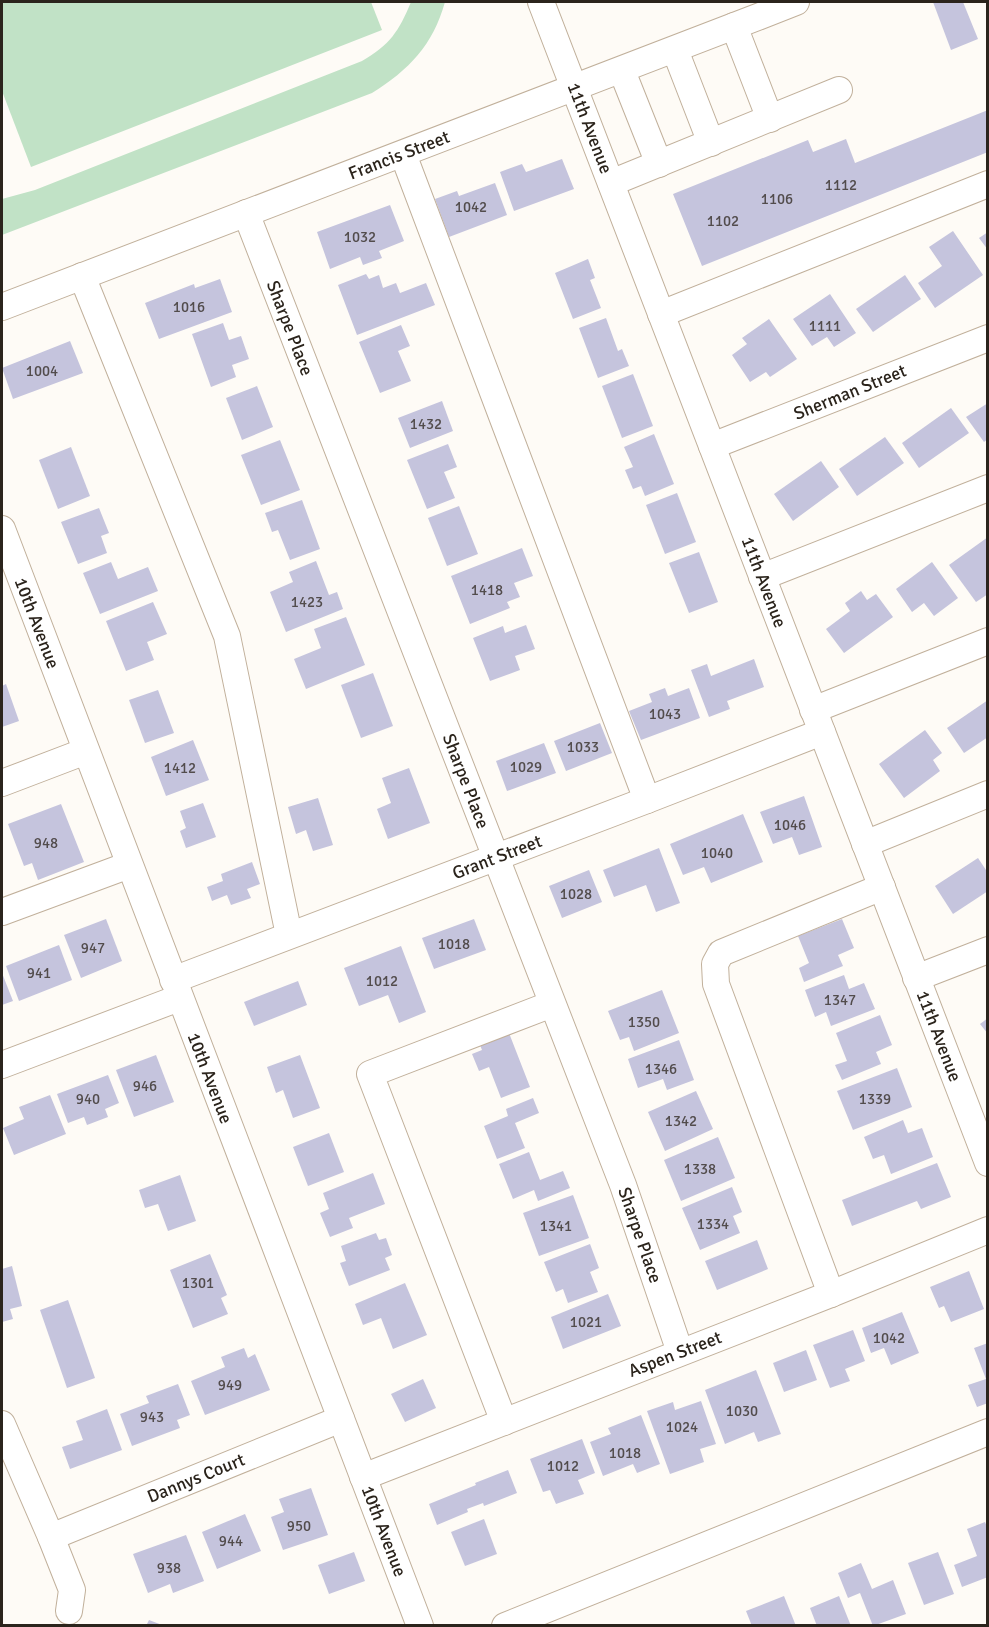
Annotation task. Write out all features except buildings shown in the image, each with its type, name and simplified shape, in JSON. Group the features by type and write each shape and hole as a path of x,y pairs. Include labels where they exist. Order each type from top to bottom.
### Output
{"street":[{"name":"11th Avenue","path":"541,2 916,978 976,1101 987,1163"},
{"name":"Francis Street","path":"2,307 575,90 796,2"},
{"path":"734,26 770,118"},
{"path":"675,50 711,143"},
{"path":"622,71 659,164"},
{"path":"611,183 839,90"},
{"path":"403,154 647,800"},
{"path":"661,314 987,184"},
{"name":"Sharpe Place","path":"246,213 623,1185 680,1352"},
{"path":"82,276 227,636 289,935"},
{"name":"Sherman Street","path":"712,446 987,338"},
{"path":"762,577 987,488"},
{"name":"10th Avenue","path":"2,529 420,1626"},
{"name":"Grant Street","path":"2,1065 176,989 289,935 647,800 987,641"},
{"path":"2,783 86,751"},
{"path":"865,843 987,794"},
{"path":"2,912 129,865"},
{"path":"831,1294 716,984 716,964 721,953 882,887"},
{"path":"916,978 987,950"},
{"path":"504,1422 370,1074 552,1004"},
{"name":"Aspen Street","path":"363,1477 831,1294 987,1230"},
{"name":"Dannys Court","path":"51,1537 341,1419"},
{"path":"2,1424 72,1590 69,1611"},
{"path":"505,1626 987,1431"}],"green space":[{"path":"2,2 371,2 382,30 31,167 2,91"},
{"path":"411,2 445,2 434,31 418,55 397,75 372,93 2,235 2,199 35,190 362,61 387,43 402,21"}]}
